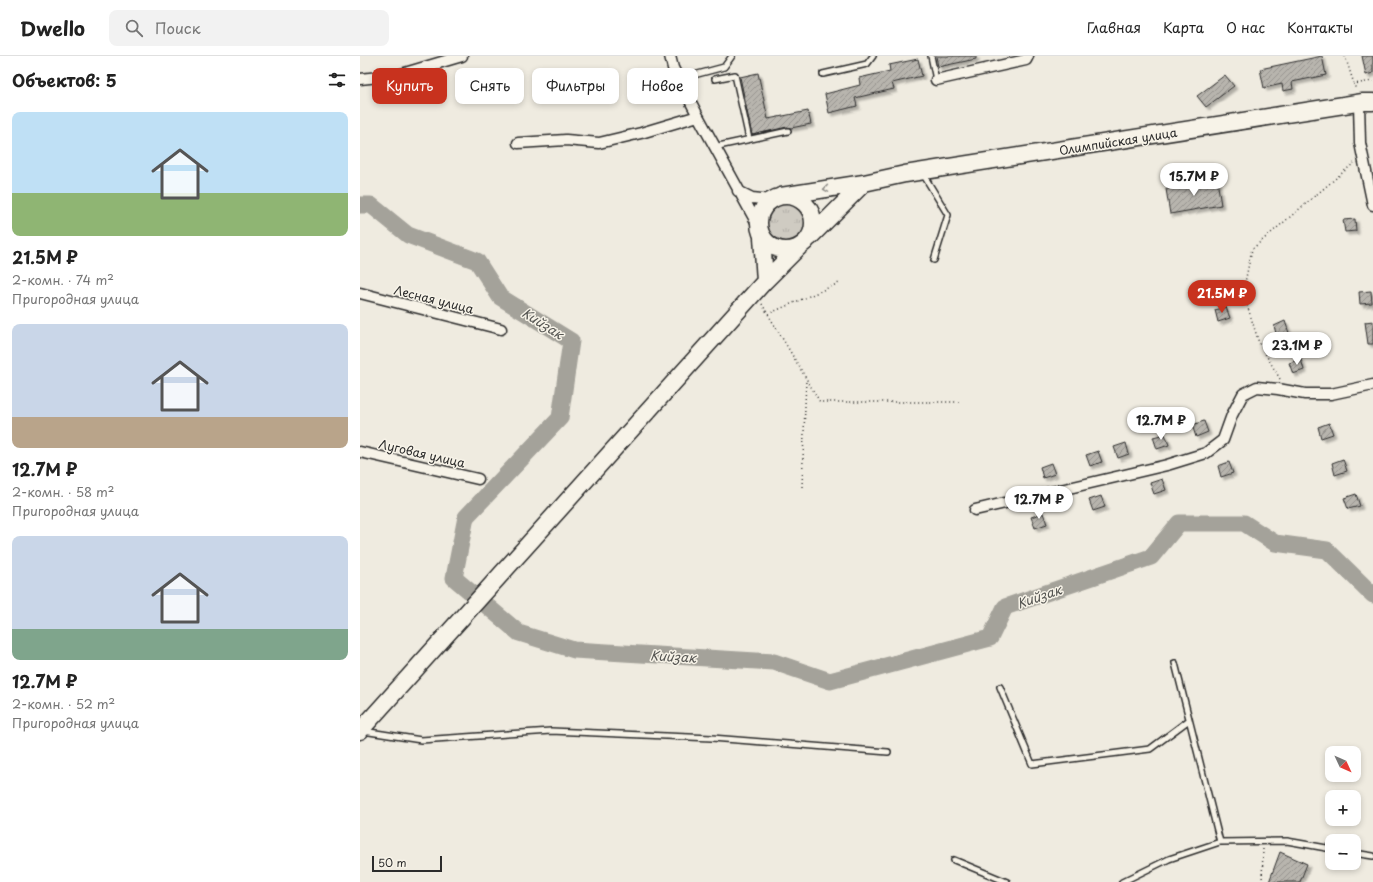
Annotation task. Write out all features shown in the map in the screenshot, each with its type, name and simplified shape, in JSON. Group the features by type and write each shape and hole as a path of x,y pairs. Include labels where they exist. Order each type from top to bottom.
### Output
{"main road":[{"name":"Олимпийская улица","path":"776,198 921,172 1366,102"},
{"path":"360,731 760,286 864,182"},
{"path":"760,232 770,245 780,250 790,250 804,242 812,229 813,218 809,208 802,200 792,196 776,198 763,207 759,217 760,286"}],"street":[{"path":"360,79 398,75 462,56"},
{"path":"670,56 673,68"},
{"path":"936,80 1026,60 1028,56"},
{"path":"1366,102 1360,142 1373,205"},
{"path":"692,104 760,232"},
{"path":"518,143 566,140 599,144 641,134 698,116"},
{"path":"738,191 752,198 776,198"},
{"name":"Лесная улица","path":"360,293 501,329"},
{"path":"975,510 1159,466 1206,452 1223,440 1232,415 1243,394 1257,387 1286,390 1305,394 1331,394 1373,385"},
{"name":"Луговая улица","path":"360,452 478,479"}],"lane":[{"path":"698,74 724,67 732,56"},
{"path":"823,74 867,64 873,56"},
{"path":"931,56 936,80"},
{"path":"715,79 735,74 749,139"},
{"path":"714,147 788,131"},
{"path":"921,172 948,215 934,260"},
{"path":"1175,663 1220,842"},
{"path":"1000,687 1032,764 1150,749 1189,720"},
{"path":"360,731 421,740 551,730 712,738 888,752"},
{"path":"1122,882 1169,859 1220,842 1287,842 1325,848"},
{"path":"1361,853 1373,856"},
{"path":"954,860 1007,882"}],"path":[{"path":"1345,56 1354,84 1366,102"},
{"path":"1354,84 1373,81"},
{"path":"1286,390 1259,343 1243,292 1252,249 1363,155"},
{"path":"768,314 839,282"},
{"path":"760,286 768,314 820,402 959,402"},
{"path":"802,487 806,379"},
{"path":"1262,882 1264,842"}],"green space":[{"path":"791,202 798,205 804,211 807,222 806,230 798,239 791,242 783,242 776,239 768,230 767,218 770,211 779,203"}],"building":[{"path":"936,56 976,56 976,59 938,67"},
{"path":"1322,56 1326,75 1292,82 1293,89 1283,91 1282,84 1264,88 1260,69"},
{"path":"1362,56 1373,56 1373,73 1366,75"},
{"path":"918,59 922,76 892,83 894,89 855,98 857,106 829,113 825,94 860,85 859,78 890,71 889,65"},
{"path":"758,73 768,119 808,111 811,124 791,128 787,127 752,135 740,77"},
{"path":"1225,75 1234,86 1206,107 1197,96"},
{"path":"1217,180 1221,205 1170,214 1166,189"},
{"path":"1355,219 1356,231 1345,232 1343,220"},
{"path":"1371,291 1372,303 1360,304 1359,292"},
{"path":"1226,307 1230,318 1218,322 1215,310"},
{"path":"1285,321 1289,333 1277,337 1274,326"},
{"path":"1373,321 1373,344 1368,344 1365,322"},
{"path":"1301,359 1304,370 1293,374 1289,363"},
{"path":"1204,421 1208,432 1196,437 1192,425"},
{"path":"1329,423 1333,434 1321,438 1318,427"},
{"path":"1165,434 1169,445 1157,449 1153,437"},
{"path":"1126,443 1129,454 1118,458 1114,447"},
{"path":"1098,451 1102,462 1090,466 1086,455"},
{"path":"1343,459 1347,471 1335,475 1332,463"},
{"path":"1229,462 1233,473 1221,477 1218,466"},
{"path":"1051,463 1055,474 1043,478 1040,467"},
{"path":"1162,479 1166,490 1154,494 1150,483"},
{"path":"1356,494 1360,506 1348,509 1344,498"},
{"path":"1101,496 1105,507 1093,511 1089,500"},
{"path":"1043,513 1047,524 1035,528 1031,517"},
{"path":"1280,852 1307,864 1300,882 1269,882"}],"waterway":[{"name":"Кийзак","path":"360,205 371,205 408,235 477,261 500,297 571,341 560,418 466,517 454,578 519,633 574,650 774,662 830,681 990,638 1005,607 1151,557 1179,523 1244,523 1275,543 1327,550 1373,595"}]}
